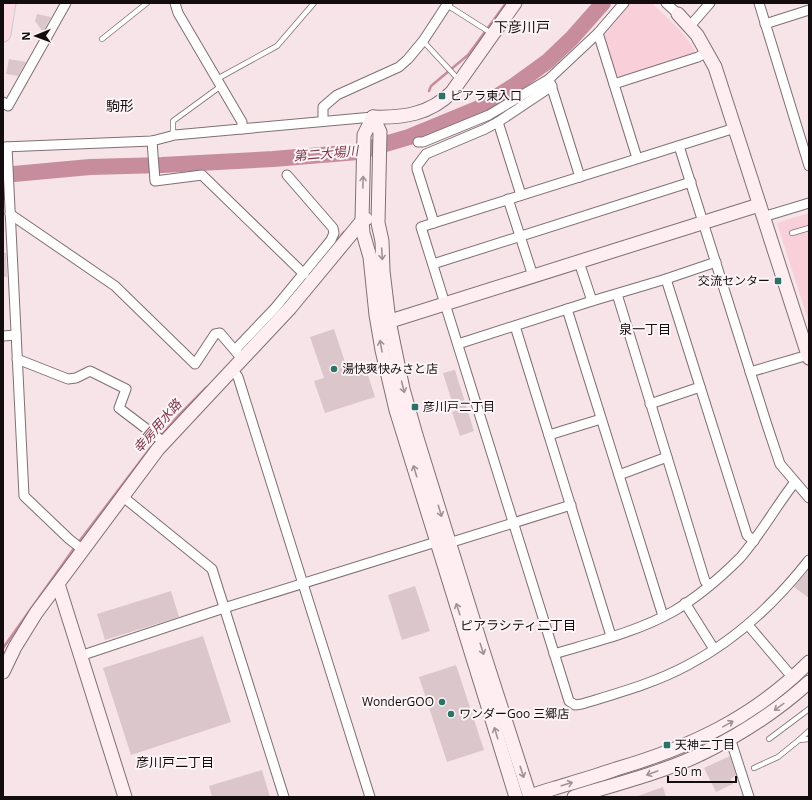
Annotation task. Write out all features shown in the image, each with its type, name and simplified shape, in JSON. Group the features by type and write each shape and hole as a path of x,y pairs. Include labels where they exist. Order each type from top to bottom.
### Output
{"main road":[{"path":"3,34 8,3"}],"street":[{"path":"3,102 8,106 66,3"},
{"path":"175,3 178,13 242,122 242,129"},
{"path":"78,546 24,496 10,214 6,184 8,164 5,147 153,145 173,135 323,121 398,116 431,109 452,92 456,78 488,31 515,3"},
{"path":"434,223 417,166 426,154 498,122 550,82 598,33 624,3"},
{"path":"666,3 690,26 715,67 808,356 750,372"},
{"path":"690,26 710,3"},
{"path":"759,3 809,166"},
{"path":"323,121 323,107 337,95 399,67 408,60 423,41 446,4"},
{"path":"765,24 809,10"},
{"path":"598,33 637,158"},
{"path":"614,84 698,57 707,52"},
{"path":"418,142 423,142 489,115 550,82"},
{"path":"550,82 580,177"},
{"path":"373,117 380,132 377,216 382,241 383,323 388,378 396,410 436,542 516,797"},
{"path":"373,117 364,135 362,221 363,233 370,257 383,323 449,543 530,797 648,760 707,736 733,722 774,695 809,662"},
{"path":"498,122 521,195"},
{"path":"735,128 421,227 569,701 575,705 582,704 646,684 689,665 748,625 776,599 809,560"},
{"path":"153,145 155,182 202,175 304,274"},
{"path":"679,146 780,464 809,498"},
{"path":"3,672 25,629 58,584 78,546 122,496 162,440 233,370 239,355 275,308 331,240 334,234 333,228 287,175"},
{"path":"432,264 691,182"},
{"path":"508,199 533,276"},
{"path":"383,323 703,222 809,203"},
{"path":"10,214 115,286 195,364 215,334 220,333 239,355"},
{"path":"239,355 290,308 362,221 377,216"},
{"path":"579,262 592,301"},
{"path":"458,344 716,262"},
{"path":"666,279 747,535 754,540"},
{"path":"617,294 705,581 709,585"},
{"path":"567,309 663,616"},
{"path":"515,326 611,636"},
{"path":"3,336 16,335"},
{"path":"17,358 68,379 76,378 90,371 126,388 119,408 162,440"},
{"path":"233,370 238,377 370,797"},
{"path":"650,404 700,387"},
{"path":"549,435 601,419"},
{"path":"619,475 667,457"},
{"path":"554,654 636,628 663,616 685,603 724,573 754,540 795,482"},
{"path":"122,496 212,569 284,797"},
{"path":"449,543 571,505"},
{"path":"80,656 224,608 436,542"},
{"path":"58,584 125,797"},
{"path":"685,603 714,649"},
{"path":"748,625 793,678"},
{"path":"574,797 640,777 700,754 757,722 780,706 809,682"},
{"path":"730,738 749,797"}],"lane":[{"path":"173,135 173,121 219,83 277,46 314,3"},
{"path":"102,39 144,4"},
{"path":"446,4 488,31"},
{"path":"423,41 456,78"},
{"path":"792,233 809,228"},
{"path":"769,740 809,709"},
{"path":"754,768 778,757 809,731"},
{"path":"799,740 809,739"}],"shaded area":[{"path":"628,3 652,3 681,31 695,50 694,53 620,77 615,74 604,36 605,31"},
{"path":"809,213 809,323 777,223"}],"building":[{"path":"37,14 51,17 43,32 35,21"},
{"path":"9,59 26,62 18,76 6,74"},
{"path":"3,253 6,253 7,277 3,277"},
{"name":"湯快爽快みさと店","path":"334,329 348,371 365,366 375,397 325,413 314,381 324,378 310,337"},
{"path":"455,370 474,431 460,436 452,412 455,411 443,373"},
{"path":"809,569 809,598 794,587"},
{"path":"415,586 430,631 402,640 388,595"},
{"path":"171,591 179,617 105,640 97,614"},
{"path":"203,636 231,722 131,755 103,668"},
{"name":"ワンダーGoo 三郷店","path":"456,665 484,750 447,762 419,677"},
{"path":"730,756 736,775 731,779 733,784 716,792 704,768"},
{"path":"262,770 270,797 212,797 209,786"},
{"path":"663,787 666,797 638,796"}],"waterway":[{"name":"幸房用水路","path":"429,91 431,86 468,55 506,3"},
{"name":"第二大場川","path":"3,175 90,167 273,159 358,152 409,137 477,109 515,85 548,61 572,38 603,3"},
{"name":"幸房用水路","path":"319,263 344,232"},
{"name":"幸房用水路","path":"160,437 178,416 207,387"},
{"name":"幸房用水路","path":"78,543 151,447"},
{"name":"幸房用水路","path":"3,648 75,547"}],"place":[{"name":"ピアラ東入口","path":"442,96"},
{"name":"交流センター","path":"778,281"},
{"name":"湯快爽快みさと店","path":"334,369"},
{"name":"彦川戸二丁目","path":"415,407"},
{"name":"WonderGOO","path":"442,702"},
{"name":"ワンダーGoo 三郷店","path":"451,714"},
{"name":"天神二丁目","path":"667,745"}],"district":[{"name":"下彦川戸","path":"522,27"},
{"name":"駒形","path":"120,106"},
{"name":"泉一丁目","path":"645,329"},
{"name":"ピアラシティ二丁目","path":"518,625"},
{"name":"彦川戸二丁目","path":"175,762"}]}
